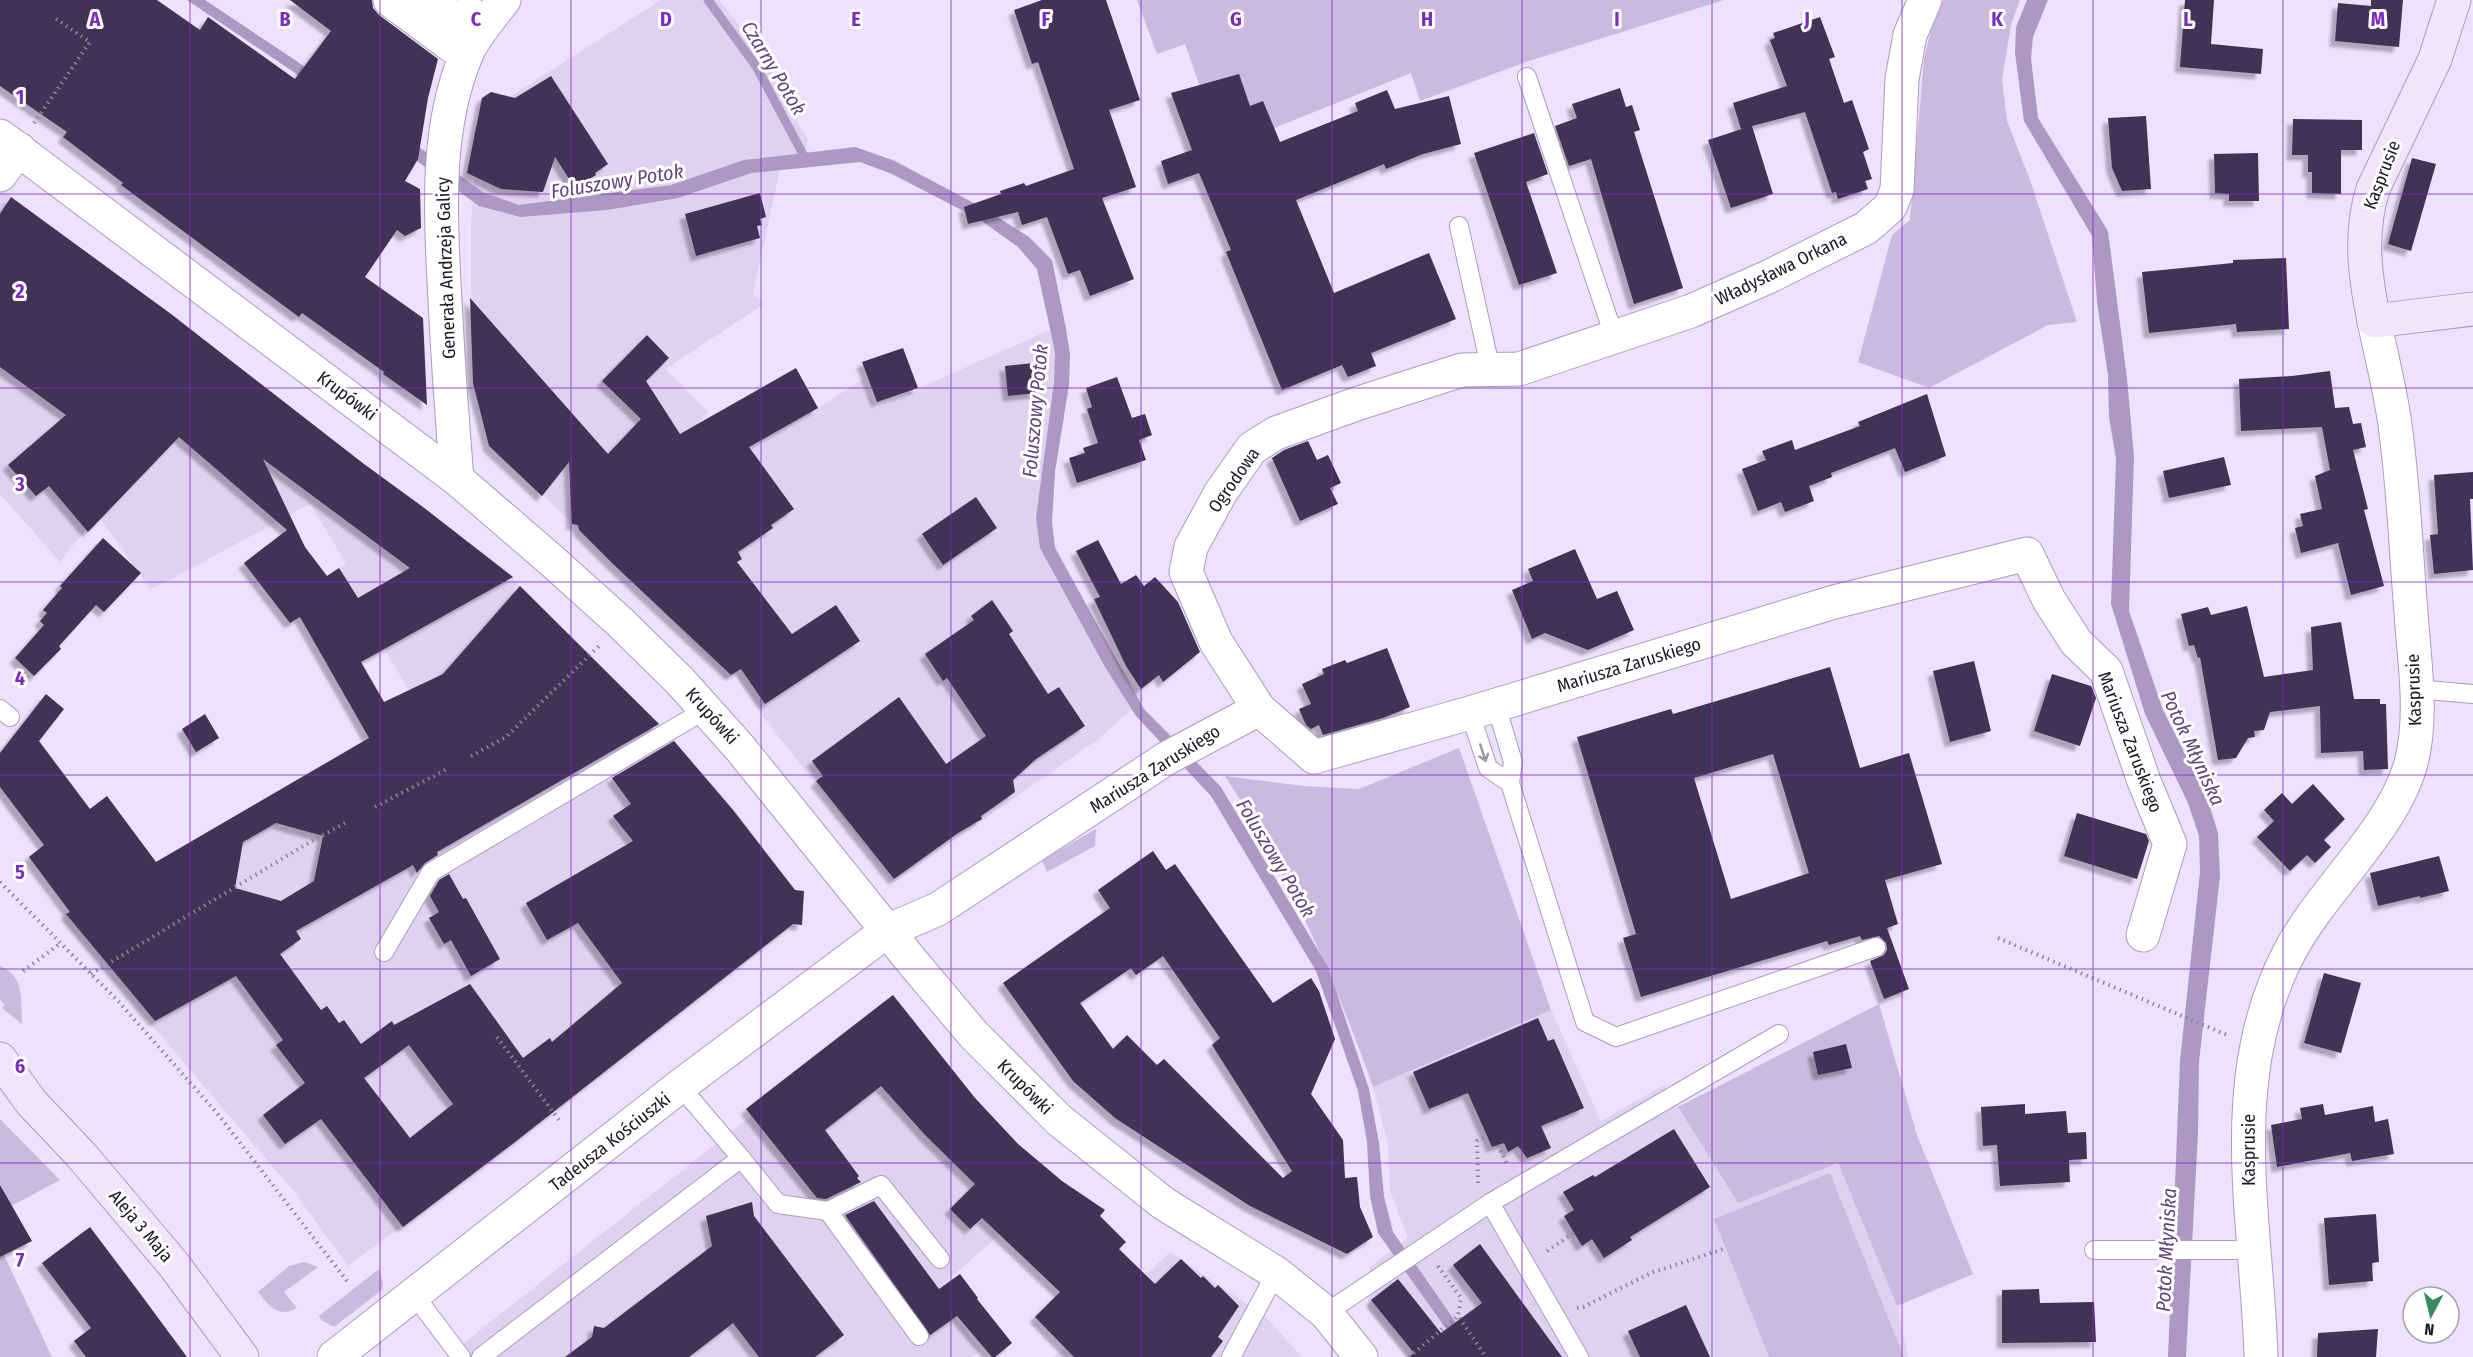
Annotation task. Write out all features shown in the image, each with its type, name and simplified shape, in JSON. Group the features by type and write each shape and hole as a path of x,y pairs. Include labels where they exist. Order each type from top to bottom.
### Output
{"street":[{"path":"390,0 452,46 472,21 429,0"},
{"name":"Generała Andrzeja Galicy","path":"457,479 441,226 443,158 452,100 472,21 504,0"},
{"name":"Władysława Orkana","path":"1477,370 1518,369 1691,311 1768,277 1866,228 1890,207 1897,190 1902,79 1910,35 1925,0"},
{"name":"Kasprusie","path":"2261,1357 2249,1192 2247,1124 2251,1071 2260,1028 2275,984 2300,933 2380,825 2404,784 2414,748 2417,719 2416,688 2396,434 2374,321 2364,253 2369,202 2389,153 2435,59 2454,0"},
{"name":"Krupówki","path":"9,152 457,479 621,623 680,681 740,748 973,1034 1059,1120 1163,1203 1276,1273 1326,1313 1361,1357"},
{"path":"2374,321 2473,309"},
{"name":"Ogrodowa","path":"1258,709 1216,642 1186,572 1191,547 1221,492 1252,448 1275,434 1359,403 1477,370"},
{"name":"Mariusza Zaruskiego","path":"887,931 938,909 1167,758 1258,709 1314,757 1483,709 1834,602 2027,554 2049,600 2076,642 2106,671 2144,781 2170,844 2143,935"},
{"name":"Tadeusza Kościuszki","path":"334,1357 415,1296 680,1086 887,931"},
{"name":"Aleja 3 Maja","path":"0,1059 31,1102 82,1156 174,1265 242,1357"},
{"name":"Aleja 3 Maja","path":"0,1081 31,1102"}],"lane":[{"path":"1527,77 1614,336"},
{"path":"1459,226 1477,370"},
{"path":"2416,688 2473,694"},
{"path":"1483,709 1488,768 1510,783"},
{"path":"1483,709 1513,762 1510,783 1585,1022 1616,1037 1876,947"},
{"path":"384,952 431,872 705,710"},
{"path":"1326,1313 1485,1206 1779,1034"},
{"path":"680,1086 778,1204 828,1211 880,1185 940,1259"},
{"path":"481,1357 741,1158"},
{"path":"1485,1206 1552,1310 1579,1357"},
{"path":"828,1211 919,1336"},
{"path":"2094,1250 2254,1250"},
{"path":"1231,1357 1276,1273"},
{"path":"415,1296 461,1357"}],"path":[{"path":"9,152 90,42 56,19"},
{"path":"471,756 506,738 590,655"},
{"path":"375,807 447,769"},
{"path":"91,974 349,821"},
{"path":"0,882 119,1002 217,1113 347,1281"},
{"path":"1998,938 2217,1031"},
{"path":"23,971 61,943"},
{"path":"497,1037 559,1120"},
{"path":"1485,1206 1477,1141 1486,1136"},
{"path":"1498,1145 1508,1166"},
{"path":"1547,1251 1574,1233"},
{"path":"1552,1310 1583,1307 1652,1273 1726,1248"},
{"path":"1408,1357 1458,1316 1461,1298 1421,1250"},
{"path":"1458,1316 1486,1357"}],"shaded area":[{"path":"187,0 205,0 483,192 519,205 671,185 744,160 855,147 895,161 985,209 1029,237 1052,260 1070,355 1069,385 1055,471 1052,521 1055,548 1144,709 1221,787 1328,967 1369,1089 1379,1143 1384,1196 1393,1232 1480,1357 1466,1357 1378,1233 1370,1196 1367,1142 1358,1091 1316,971 1211,796 1136,716 1105,667 1040,548 1036,518 1054,383 1055,352 1037,269 1018,247 979,219 892,174 860,162 751,173 678,198 607,210 520,217 479,206 295,73"},
{"path":"661,0 719,0 764,56 789,111 808,139 802,165 780,169 753,294 764,304 666,369 708,412 689,435 720,464 818,408 863,379 875,408 1047,331 1066,329 1070,355 1069,385 1055,471 1051,539 1116,660 1144,699 1097,740 893,883 761,714 734,674 726,679 664,612 541,493 496,453 475,392 471,289 474,179 466,176 475,127 483,121 479,114 480,102 488,95 503,101"},
{"path":"1137,0 1724,0 1529,61 1420,101 1411,73 1222,149 1185,44 1157,54"},
{"path":"1943,0 2020,0 2011,25 2002,79 2007,121 2029,177 2077,322 2048,325 1929,388 1858,362 1892,235 1910,220 1924,59 1931,30"},
{"path":"2027,0 2048,0 2033,37 2031,58 2038,118 2108,231 2127,378 2134,456 2129,611 2163,710 2206,794 2218,833 2220,876 2199,1062 2198,1133 2186,1357 2168,1357 2180,1061 2200,872 2199,836 2188,803 2145,714 2111,604 2116,459 2109,417 2108,375 2097,302 2092,236 2024,121 2015,53 2016,27"},
{"path":"0,189 175,317 358,460 501,567 657,721 739,815 794,889 804,893 802,922 799,925 793,924 515,1142 348,1266 295,1193 60,917 410,715 409,690 356,602 339,568 346,563 310,504 150,589 100,518 86,529 60,562 0,494"},
{"path":"1459,748 1551,1010 1373,1087 1343,1006 1308,927 1269,850 1225,776 1304,786 1359,789"},
{"path":"1096,829 1095,846 1047,872 1042,860"},
{"path":"0,966 8,970 18,983 22,1024 2,1008 5,1005 0,1000"},
{"path":"893,995 975,1098 1018,1144 1062,1181 936,1290 981,1351 971,1357 446,1357 751,1116 748,1107"},
{"path":"1879,1004 1917,1135 1973,1274 1897,1306 1838,1163 1738,1203 1678,1107"},
{"path":"1551,1010 1601,1121 1664,1085 1738,1203 1838,1163 1897,1306 1908,1357 1406,1357 1368,1310 1370,1267 1408,1238 1390,1191 1388,1144 1373,1087"},
{"path":"0,1119 60,1180 0,1212"},
{"path":"1830,1173 1904,1357 1769,1357 1714,1219"},
{"path":"0,1245 4,1255 52,1357 0,1357"},
{"path":"1170,1252 1266,1317 1302,1357 1053,1357"},
{"path":"304,1262 318,1267 284,1292 297,1308 285,1312 274,1309 258,1292 289,1266"},
{"path":"379,1269 383,1283 382,1290 334,1327 321,1320 319,1316"}],"building":[{"path":"0,0 157,0 200,30 208,17 295,79 331,31 290,0 372,0 373,8 379,15 438,59 428,98 418,159 405,181 420,189 421,228 405,236 397,230 365,277 423,318 427,405 302,313 299,317 121,185 123,183 63,137 67,132 0,86"},
{"path":"1042,0 1106,0 1140,100 1109,110 1136,187 1102,198 1134,279 1090,296 1080,270 1068,274 1047,217 1022,225 1018,212 968,224 964,207 1001,194 1000,191 1024,183 1026,186 1074,169 1038,62 1032,64 1014,10"},
{"path":"2185,0 2214,0 2211,44 2263,49 2261,74 2180,67"},
{"path":"2371,0 2403,0 2399,47 2335,41 2338,3 2371,6"},
{"path":"1820,17 1835,57 1829,59 1844,103 1852,100 1869,149 1863,152 1872,179 1865,181 1868,189 1838,199 1836,192 1832,193 1805,112 1752,126 1773,194 1731,208 1708,140 1745,128 1741,129 1733,103 1787,86 1770,40 1775,38 1773,33"},
{"path":"1239,74 1250,106 1263,101 1280,142 1358,111 1355,103 1387,90 1395,109 1449,96 1461,144 1423,154 1386,169 1384,164 1296,200 1334,293 1429,253 1456,319 1371,353 1376,366 1348,377 1342,365 1282,390 1226,252 1231,250 1199,173 1168,184 1161,161 1192,150 1171,93"},
{"path":"551,76 608,164 595,173 596,175 575,188 555,157 543,192 501,189 467,173 482,98 491,92 515,98"},
{"path":"1620,88 1626,107 1632,105 1640,130 1634,132 1683,288 1634,304 1591,159 1569,166 1555,126 1577,118 1572,104"},
{"path":"2146,116 2151,189 2122,191 2112,168 2108,118"},
{"path":"2293,119 2362,120 2362,150 2341,150 2341,194 2312,193 2312,172 2308,172 2308,155 2292,155"},
{"path":"1534,133 1548,174 1526,182 1557,273 1519,285 1474,153"},
{"path":"2258,153 2259,201 2229,201 2229,194 2215,193 2214,154"},
{"path":"2412,158 2436,164 2411,251 2388,244"},
{"path":"760,193 766,217 760,219 762,225 757,226 760,238 696,256 685,214"},
{"path":"11,197 171,314 513,577 361,662 384,702 443,674 520,586 659,724 437,852 438,855 425,863 417,873 413,865 296,931 301,939 280,954 321,1010 327,1006 339,1023 344,1020 361,1044 392,1021 394,1025 470,984 523,1058 550,1038 552,1042 622,983 578,923 547,940 526,903 633,841 613,816 631,804 612,778 674,741 733,810 795,890 804,891 802,925 793,924 403,1227 321,1119 285,1144 263,1115 305,1083 276,1045 283,1040 236,976 155,1021 66,914 70,912 29,857 44,845 0,787 0,753 46,694 64,709 39,741 90,809 107,796 156,862 369,738 300,617 290,623 244,563 287,530 179,437 88,532 49,486 36,496 8,465 66,415 0,367 0,214","holes":["263,459 391,554 410,568 358,598 339,568 327,576 305,547","276,823 323,836 314,881 281,901 235,888 243,842","409,1045 453,1104 410,1138 364,1078"]},
{"path":"2286,258 2289,329 2237,332 2236,324 2149,333 2142,272 2233,263 2233,260"},
{"path":"470,298 608,454 641,419 602,381 647,335 669,358 646,381 680,434 796,368 818,408 749,447 794,509 771,525 773,528 738,552 742,559 737,562 792,634 836,605 860,641 765,704 741,669 731,675 613,564 579,530 578,525 572,524 569,462 542,496 489,446 473,383"},
{"path":"903,348 918,388 877,402 862,362"},
{"path":"1033,363 1036,393 1008,396 1005,366"},
{"path":"2330,371 2335,408 2349,407 2353,424 2361,423 2366,447 2353,450 2368,509 2364,510 2384,586 2351,595 2338,543 2301,553 2295,528 2303,526 2300,514 2322,509 2315,476 2330,470 2322,427 2241,431 2239,379"},
{"path":"1117,377 1132,418 1145,414 1152,435 1139,440 1146,460 1077,483 1069,458 1085,453 1083,448 1098,443 1087,409 1092,407 1086,388"},
{"path":"1927,394 1946,456 1905,472 1895,448 1831,473 1832,477 1809,486 1814,501 1785,512 1781,502 1758,511 1742,469 1766,460 1762,451 1792,440 1795,450 1860,426 1858,422"},
{"path":"1308,441 1317,460 1328,455 1341,483 1330,488 1338,504 1300,521 1272,458 1284,450"},
{"path":"2224,457 2231,485 2169,498 2163,471"},
{"path":"2473,472 2473,499 2470,499 2473,570 2434,574 2430,535 2438,534 2434,475"},
{"path":"976,497 997,528 943,565 922,534"},
{"path":"103,538 141,573 104,612 96,605 59,646 61,649 34,676 15,658 44,625 40,621 47,613 43,610 62,588 60,586"},
{"path":"1098,540 1121,584 1136,575 1144,586 1155,577 1178,602 1200,652 1163,682 1159,675 1141,689 1126,666 1094,599 1100,597 1076,551"},
{"path":"1575,549 1597,599 1617,591 1634,630 1588,650 1545,633 1532,639 1512,590 1533,581 1528,569"},
{"path":"992,600 1013,631 1009,634 1048,694 1059,687 1085,726 1036,759 1013,780 1015,792 981,816 982,819 958,833 894,879 816,781 823,776 812,761 899,697 946,764 986,736 947,678 943,681 925,654 974,620 971,616"},
{"path":"2247,606 2264,677 2313,670 2311,627 2341,622 2354,699 2380,699 2380,704 2386,704 2388,769 2364,770 2363,751 2321,753 2320,706 2270,712 2264,730 2254,731 2255,737 2248,738 2236,758 2218,760 2200,657 2198,658 2194,645 2189,646 2181,614 2208,607 2211,615"},
{"path":"1387,648 1410,707 1383,718 1323,735 1319,725 1311,729 1306,725 1299,709 1311,704 1302,684 1324,674 1322,669 1345,660 1347,663"},
{"path":"1974,661 1991,731 1950,742 1933,671"},
{"path":"1830,667 1860,768 1909,753 1942,864 1885,880 1898,924 1887,928 1909,989 1884,999 1870,961 1884,955 1887,950 1886,943 1879,936 1862,940 1860,936 1829,945 1827,941 1641,997 1623,938 1636,934 1577,737 1671,709 1673,714","holes":["1773,754 1809,873 1731,899 1694,778"]},
{"path":"2052,674 2091,686 2096,698 2080,746 2034,731"},
{"path":"205,714 219,738 196,752 182,729"},
{"path":"2313,784 2345,819 2324,840 2331,847 2315,863 2307,855 2290,871 2257,837 2274,821 2264,810 2282,793 2292,804"},
{"path":"2077,813 2146,834 2149,841 2137,879 2064,856"},
{"path":"1153,851 1166,870 1175,864 1273,1003 1311,978 1319,991 1335,1039 1311,1094 1343,1140 1345,1178 1357,1177 1360,1207 1373,1237 1347,1254 1250,1206 1115,1118 1073,1081 1003,983 1110,908 1098,890","holes":["1163,956 1220,1038 1212,1045 1292,1171 1283,1178 1164,1059 1157,1065 1127,1035 1113,1049 1080,1003 1131,968 1136,975"]},
{"path":"2439,856 2449,891 2378,906 2370,873"},
{"path":"449,874 463,899 466,898 500,959 471,976 451,940 444,944 429,918 439,912 430,896 439,880"},
{"path":"2324,973 2361,983 2341,1053 2304,1043"},
{"path":"893,995 975,1098 1018,1144 1062,1181 1105,1210 1100,1216 1126,1242 1119,1249 1155,1284 1181,1259 1215,1288 1218,1285 1239,1306 1218,1337 1223,1341 1211,1357 1074,1357 1035,1317 1060,1292 982,1218 970,1229 950,1209 975,1184 926,1136 881,1086 825,1130 861,1182 826,1199 817,1198 746,1109"},
{"path":"1538,1018 1548,1041 1554,1039 1584,1108 1541,1126 1551,1148 1527,1158 1518,1146 1508,1152 1504,1143 1492,1147 1468,1093 1429,1109 1413,1072"},
{"path":"1846,1044 1852,1068 1818,1075 1813,1052"},
{"path":"2025,1104 2025,1114 2066,1111 2068,1133 2086,1132 2087,1159 2069,1160 2070,1182 2000,1186 1997,1145 1983,1146 1981,1107"},
{"path":"2323,1104 2325,1115 2373,1106 2375,1122 2388,1119 2394,1154 2352,1161 2350,1153 2277,1167 2271,1125 2302,1119 2300,1108"},
{"path":"1674,1129 1710,1187 1630,1237 1632,1240 1604,1258 1592,1239 1582,1246 1564,1216 1574,1210 1563,1192 1593,1175 1595,1177"},
{"path":"0,1185 32,1241 0,1257"},
{"path":"874,1201 939,1289 960,1274 1012,1343 992,1357 957,1316 930,1335 845,1215"},
{"path":"752,1202 754,1216 844,1335 815,1357 759,1357 733,1323 689,1357 565,1357 592,1337 594,1326 604,1328 712,1246 706,1216"},
{"path":"2376,1214 2379,1262 2372,1263 2373,1281 2329,1285 2324,1218"},
{"path":"90,1227 187,1357 86,1357 74,1341 91,1328 42,1263"},
{"path":"1480,1244 1562,1357 1409,1357 1414,1353 1371,1300 1398,1279 1441,1333 1482,1303 1453,1265"},
{"path":"2039,1289 2040,1303 2094,1302 2096,1342 2002,1343 2002,1290"},
{"path":"1686,1305 1710,1357 1640,1357 1628,1331"},
{"path":"2378,1329 2376,1357 2317,1357 2318,1333"}],"waterway":[{"name":"Czarny Potok","path":"708,0 756,66 805,158"}],"water label":[{"name":"Foluszowy Potok","path":"617,181"},
{"name":"Foluszowy Potok","path":"1035,411"},
{"name":"Potok Młyniska","path":"2193,748"},
{"name":"Foluszowy Potok","path":"1276,858"},
{"name":"Potok Młyniska","path":"2166,1250"}]}
